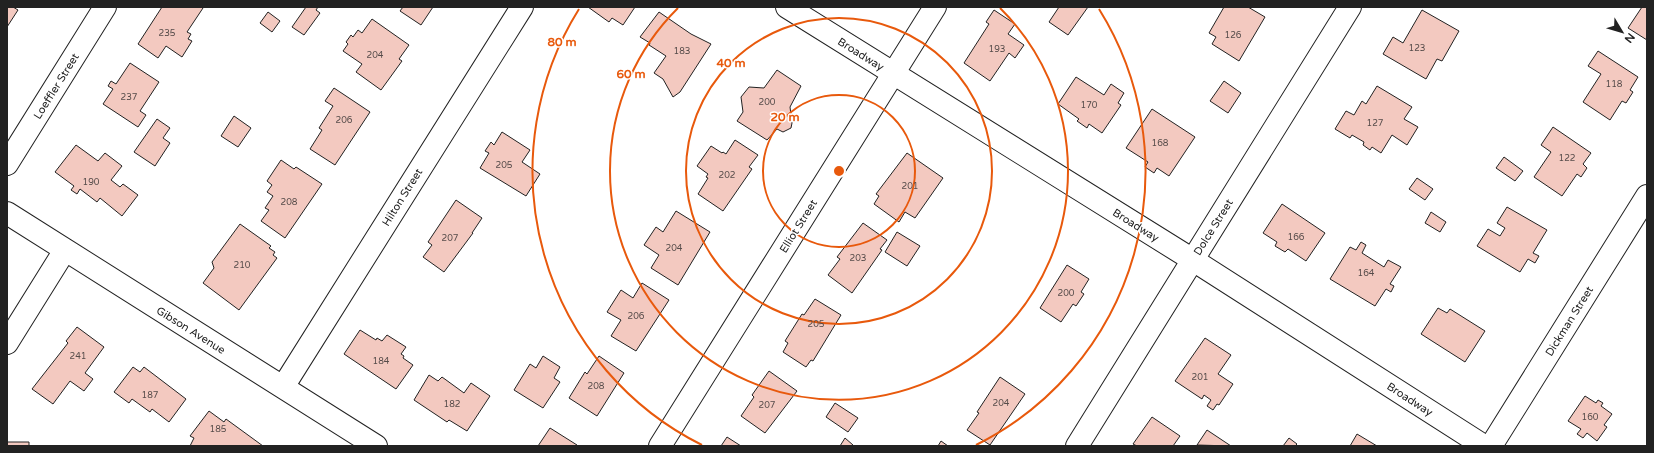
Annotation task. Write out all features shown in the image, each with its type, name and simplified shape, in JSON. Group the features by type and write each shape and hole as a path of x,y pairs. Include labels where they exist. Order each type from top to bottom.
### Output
{"street":[{"name":"Loeffler Street","path":"7,164 105,7"},
{"name":"Hilton Street","path":"282,388 522,7"},
{"name":"Broadway","path":"787,7 1193,260 1484,446"},
{"name":"Elliot Street","path":"660,446 935,7"},
{"name":"Dolce Street","path":"1077,446 1350,7"},
{"name":"Dickman Street","path":"1491,446 1647,196"},
{"name":"Gibson Avenue","path":"7,213 376,446"},
{"path":"7,343 65,250"}],"building":[{"path":"7,7 13,7 18,10 7,27"},
{"path":"162,7 203,8 187,32 191,34 188,39 192,41 182,57 166,46 158,58 138,44"},
{"path":"306,7 318,7 316,10 320,13 304,35 292,27"},
{"path":"403,7 433,7 421,25 400,11"},
{"path":"588,7 635,7 623,25 612,18 609,22"},
{"path":"1059,7 1088,7 1068,35 1049,22"},
{"path":"1224,7 1248,7 1265,17 1239,61 1212,44 1216,37 1209,33"},
{"path":"1642,7 1647,7 1647,40 1628,28"},
{"path":"994,10 1015,24 1008,34 1024,45 1015,58 1009,53 990,81 964,63 989,24 986,22"},
{"path":"1422,10 1459,31 1442,61 1437,59 1426,79 1383,54 1393,37 1403,43"},
{"path":"268,12 280,21 272,32 260,23"},
{"path":"659,12 691,34 711,44 680,92 673,97 663,79 654,73 666,56 640,37"},
{"path":"372,19 409,45 399,59 402,61 381,90 356,72 362,64 343,51 348,44 346,42 351,35 353,37 358,30 362,33"},
{"path":"1598,51 1638,77 1630,90 1633,92 1626,103 1622,101 1610,120 1583,102 1601,74 1588,66"},
{"path":"130,63 159,82 140,111 146,115 138,127 103,104 113,89 108,86 111,81 116,84"},
{"path":"777,70 801,86 790,107 792,123 791,128 783,132 777,129 767,140 737,121 743,112 741,97 749,87 764,88"},
{"path":"1076,77 1104,95 1111,84 1124,93 1118,103 1121,105 1102,133 1089,124 1087,128 1077,121 1079,119 1058,104"},
{"path":"1224,81 1241,93 1228,113 1210,101"},
{"path":"1377,86 1412,107 1404,119 1418,127 1407,145 1392,135 1381,153 1372,147 1370,150 1363,145 1364,142 1352,135 1350,138 1335,129 1346,111 1354,115 1362,101 1366,104"},
{"path":"334,88 370,112 335,165 310,149 322,130 319,128 333,106 325,101"},
{"path":"1152,109 1195,137 1169,176 1157,168 1154,173 1145,167 1148,162 1126,148"},
{"path":"234,116 251,128 238,147 221,136"},
{"path":"157,119 170,128 163,138 170,143 155,166 134,152"},
{"path":"1553,127 1591,153 1583,164 1587,168 1581,177 1577,174 1562,196 1534,177 1551,152 1541,145"},
{"path":"502,132 530,150 522,162 540,174 526,196 480,168 489,153 485,151 491,142 494,145"},
{"path":"735,140 758,155 749,167 752,169 723,211 698,194 708,178 706,177 708,174 697,166 711,146 726,154"},
{"path":"76,145 98,161 105,153 122,166 111,180 120,187 123,184 138,195 122,216 100,198 97,202 80,189 77,194 71,190 74,186 55,172"},
{"path":"907,153 943,178 915,218 905,212 899,222 874,204 879,196 876,194"},
{"path":"1504,157 1523,171 1515,181 1496,168"},
{"path":"281,160 294,169 296,167 322,184 285,238 261,221 269,210 265,208 273,196 267,192 272,185 267,181"},
{"path":"1417,178 1433,189 1425,200 1409,189"},
{"path":"456,200 482,218 473,233 444,272 423,257 432,245 428,242"},
{"path":"1282,204 1325,233 1306,261 1288,249 1285,252 1275,246 1277,242 1263,233"},
{"path":"1507,207 1547,230 1533,253 1539,256 1535,263 1528,259 1520,272 1477,246 1488,229 1500,236 1505,228 1497,223"},
{"path":"676,211 710,232 678,285 651,268 659,255 644,245 656,227 663,232"},
{"path":"1431,212 1446,222 1440,232 1425,223"},
{"path":"863,223 887,240 880,249 882,250 852,293 828,275 840,259 837,257"},
{"path":"240,224 271,246 269,248 275,252 273,255 277,258 239,310 203,283 214,268 212,262"},
{"path":"897,232 920,246 907,266 885,252"},
{"path":"1361,242 1366,245 1362,253 1384,267 1388,260 1401,267 1390,284 1394,286 1391,292 1386,289 1375,306 1330,279 1350,247 1356,250"},
{"path":"1067,265 1089,279 1081,292 1084,294 1076,306 1073,304 1061,322 1040,308"},
{"path":"642,283 669,300 636,351 611,336 621,320 607,312 621,290 633,298"},
{"path":"815,299 841,315 813,361 811,360 806,367 783,352 788,343 785,341 802,314 804,315"},
{"path":"1438,308 1447,313 1450,309 1485,331 1465,362 1421,334"},
{"path":"77,327 104,347 85,373 93,379 84,391 70,381 53,404 32,389 68,343 66,341"},
{"path":"360,330 376,340 377,338 382,341 387,335 406,347 401,354 404,356 403,358 413,365 396,389 344,354"},
{"path":"1205,338 1231,355 1218,374 1233,384 1219,405 1217,404 1213,410 1207,406 1211,400 1204,395 1202,399 1175,381"},
{"path":"543,356 560,367 554,378 560,382 543,408 514,390 530,364 536,368"},
{"path":"599,356 624,373 597,416 569,398 585,372 587,374"},
{"path":"133,367 140,372 144,367 186,399 169,422 152,409 150,412 132,399 129,403 114,392"},
{"path":"769,371 797,391 765,433 741,416 754,397 752,395"},
{"path":"429,375 438,381 442,377 464,393 471,383 490,396 467,431 449,420 447,422 414,400"},
{"path":"1000,377 1025,394 990,445 967,430 979,413 977,412"},
{"path":"1585,396 1596,403 1598,400 1603,403 1601,406 1612,414 1604,425 1607,427 1597,441 1587,433 1583,438 1577,434 1581,429 1568,421"},
{"path":"835,403 858,418 848,432 826,417"},
{"path":"209,411 224,422 226,419 263,446 190,446 194,438 190,436"},
{"path":"1152,417 1180,436 1173,446 1137,446 1133,444"},
{"path":"550,428 577,445 538,446"},
{"path":"1207,430 1231,446 1197,445"},
{"path":"1357,434 1377,446 1350,446"},
{"path":"727,437 741,446 721,446"},
{"path":"845,438 853,445 852,446 840,446"},
{"path":"1289,438 1297,444 1295,446 1283,446"},
{"path":"941,441 948,446 938,446"},
{"path":"7,442 29,442 29,446 7,446"}]}
